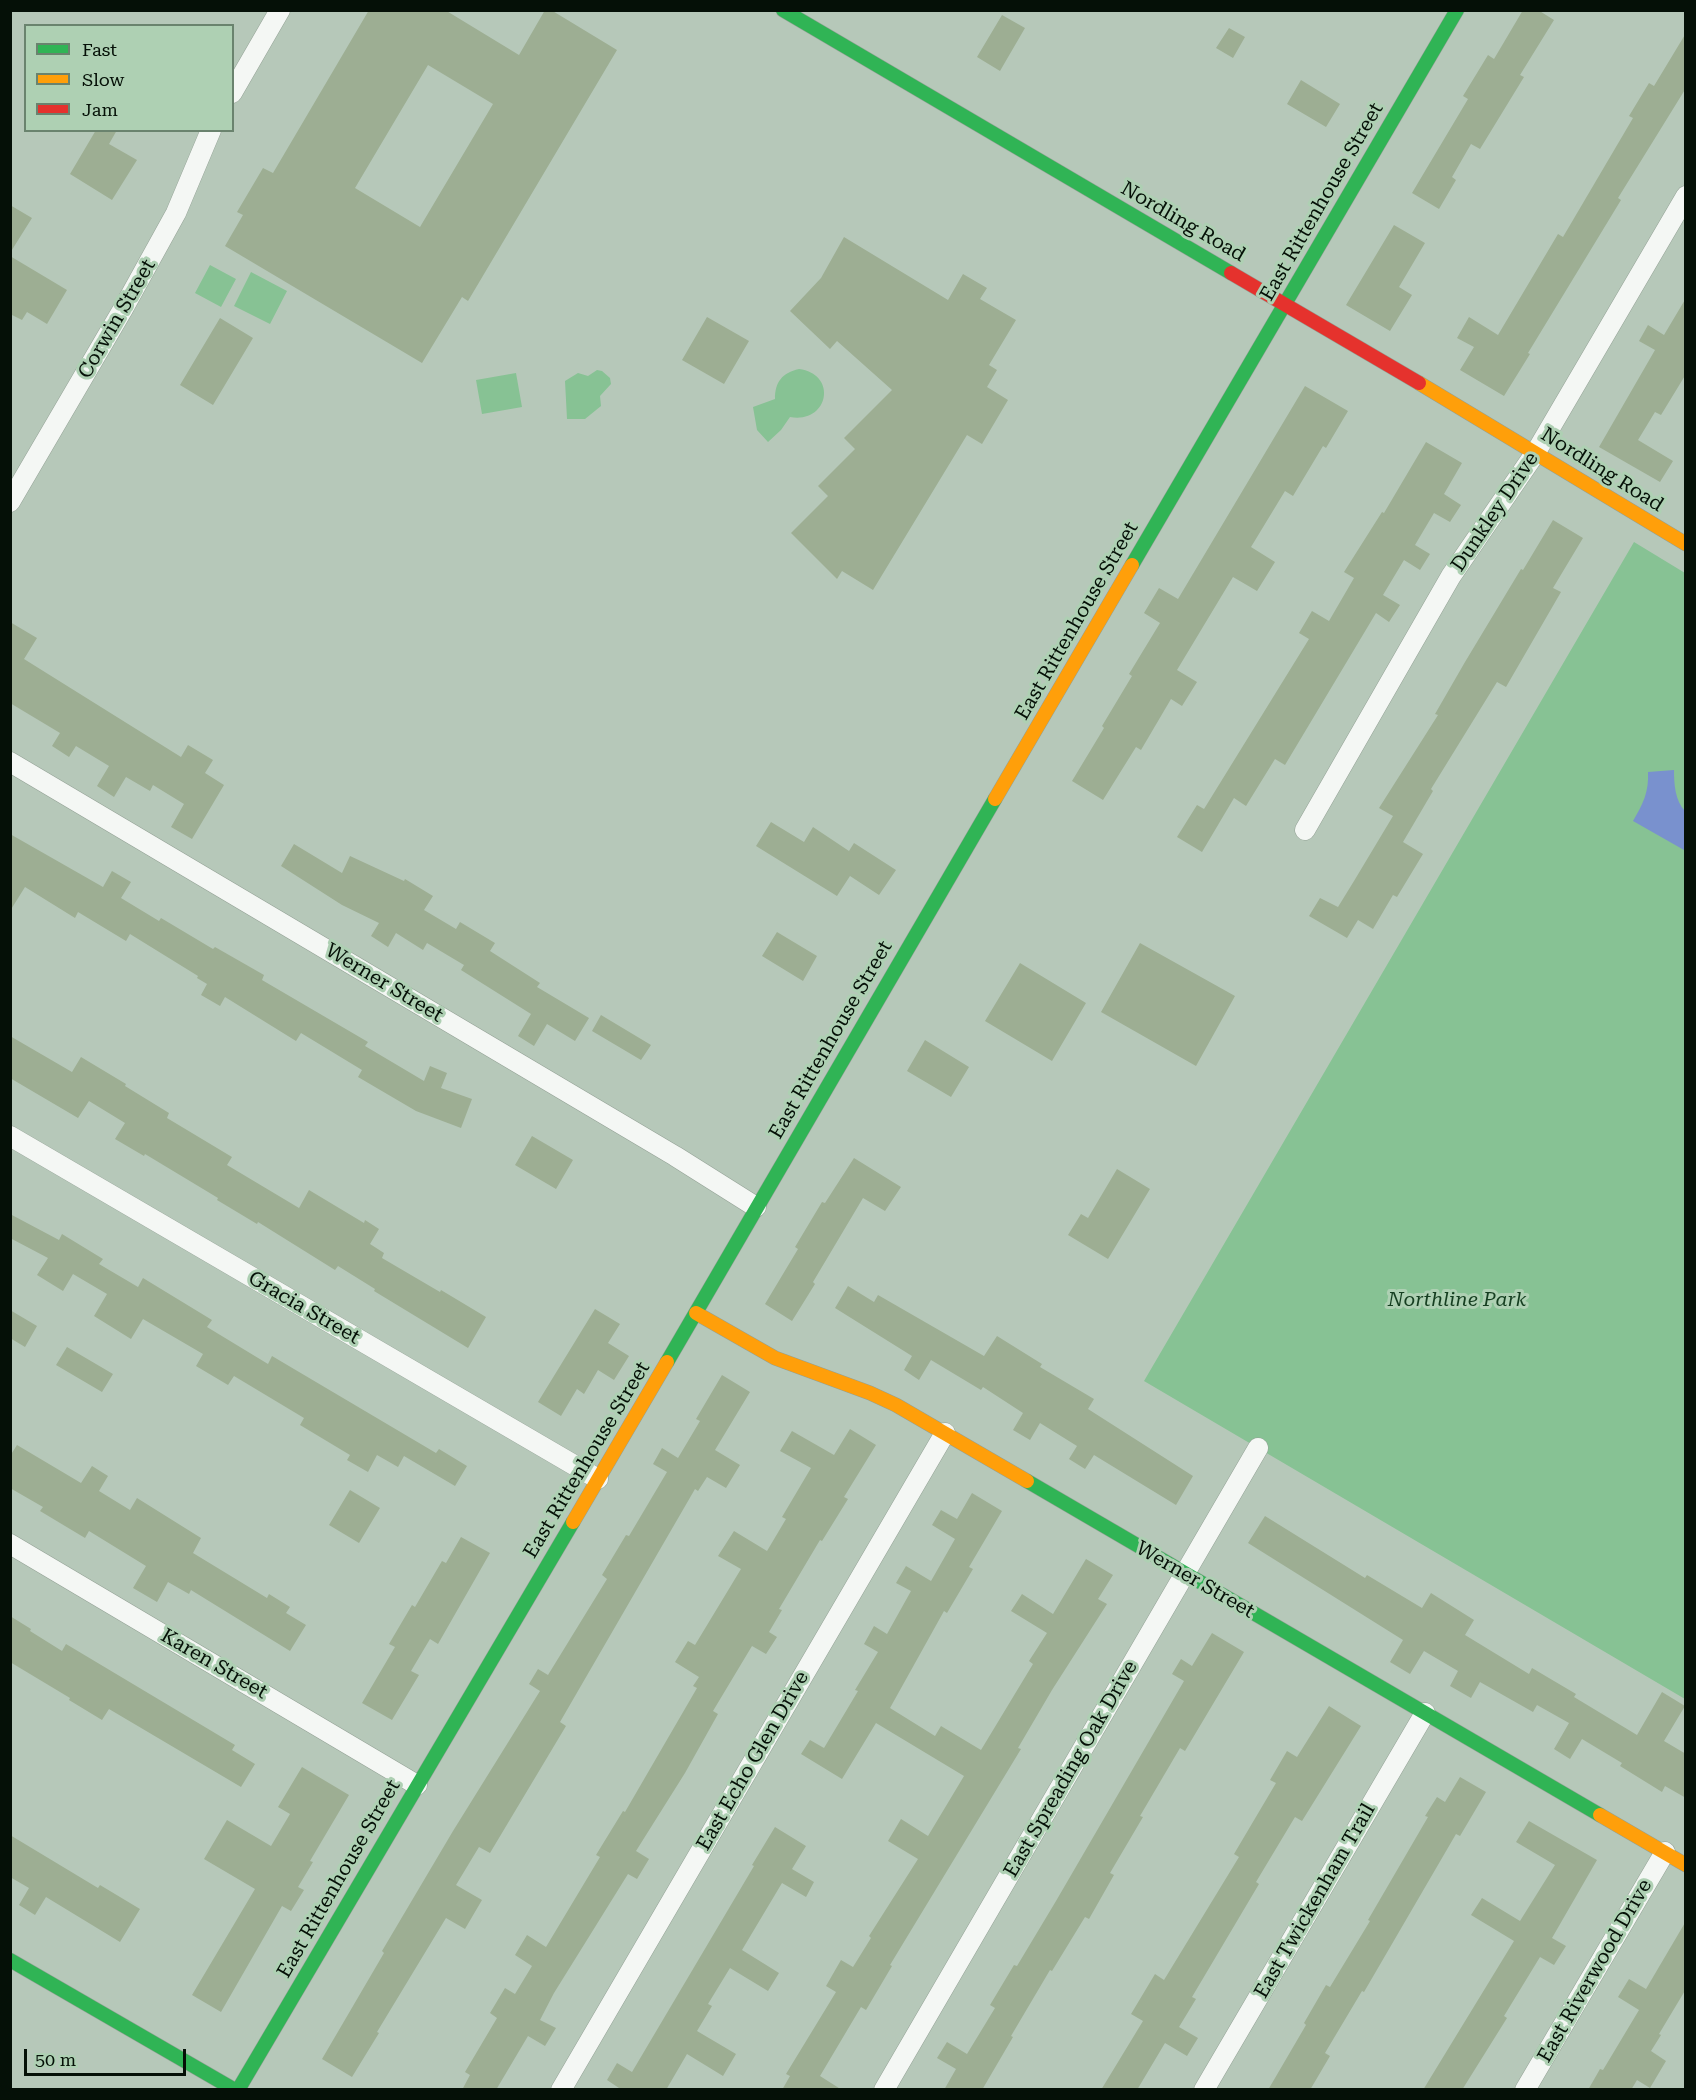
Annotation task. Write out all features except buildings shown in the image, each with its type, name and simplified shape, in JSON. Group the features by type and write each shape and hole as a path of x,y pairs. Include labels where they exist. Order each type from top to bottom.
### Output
{"street":[{"path":"234,90 280,10"},
{"name":"Nordling Road","path":"783,10 1536,452 1686,544"},
{"name":"East Rittenhouse Street","path":"236,2090 696,1313 1457,10"},
{"name":"Corwin Street","path":"10,502 123,309 176,213 210,132"},
{"name":"Dunkley Drive","path":"1305,830 1451,576 1536,452 1686,196"},
{"name":"Werner Street","path":"10,762 665,1150 756,1207"},
{"name":"Gracia Street","path":"10,1136 598,1479"},
{"name":"Werner Street","path":"696,1313 775,1358 870,1393 945,1433 1686,1865"},
{"name":"East Echo Glen Drive","path":"561,2090 945,1433"},
{"name":"East Spreading Oak Drive","path":"884,2090 1258,1448"},
{"name":"Karen Street","path":"10,1544 417,1785"},
{"name":"East Twickenham Trail","path":"1204,2090 1425,1713"},
{"name":"East Riverwood Drive","path":"1526,2090 1665,1852"},
{"path":"10,1960 236,2090"}],"green space":[{"path":"210,265 236,279 221,307 195,293"},
{"path":"251,272 287,291 270,324 234,306"},
{"path":"799,369 811,373 820,380 824,388 824,398 813,413 803,417 790,417 781,430 768,442 757,430 753,407 775,399 776,388 781,379 788,373"},
{"path":"597,370 610,378 611,384 600,396 601,406 585,419 567,419 565,381 578,373 588,376"},
{"path":"516,373 522,407 482,414 476,380"},
{"name":"Northline Park","path":"1634,542 1685,573 1685,1699 1144,1381"}],"water":[{"path":"1674,770 1677,797 1685,811 1684,850 1633,821 1645,798 1648,772"}],"traffic: fast":[{"path":"783,10 1231,273"},
{"path":"1132,565 1457,10"},
{"path":"667,1362 995,799"},
{"path":"1027,1481 1600,1815"},
{"path":"238,2090 573,1522"},
{"path":"10,1960 235,2090"}],"traffic: slow":[{"path":"1419,383 1686,544"},
{"path":"995,799 1132,565"},
{"path":"696,1313 775,1358 896,1405 1027,1481"},
{"path":"573,1522 667,1362"},
{"path":"1600,1815 1686,1865"}],"traffic: jam":[{"path":"1231,273 1419,383"}]}
